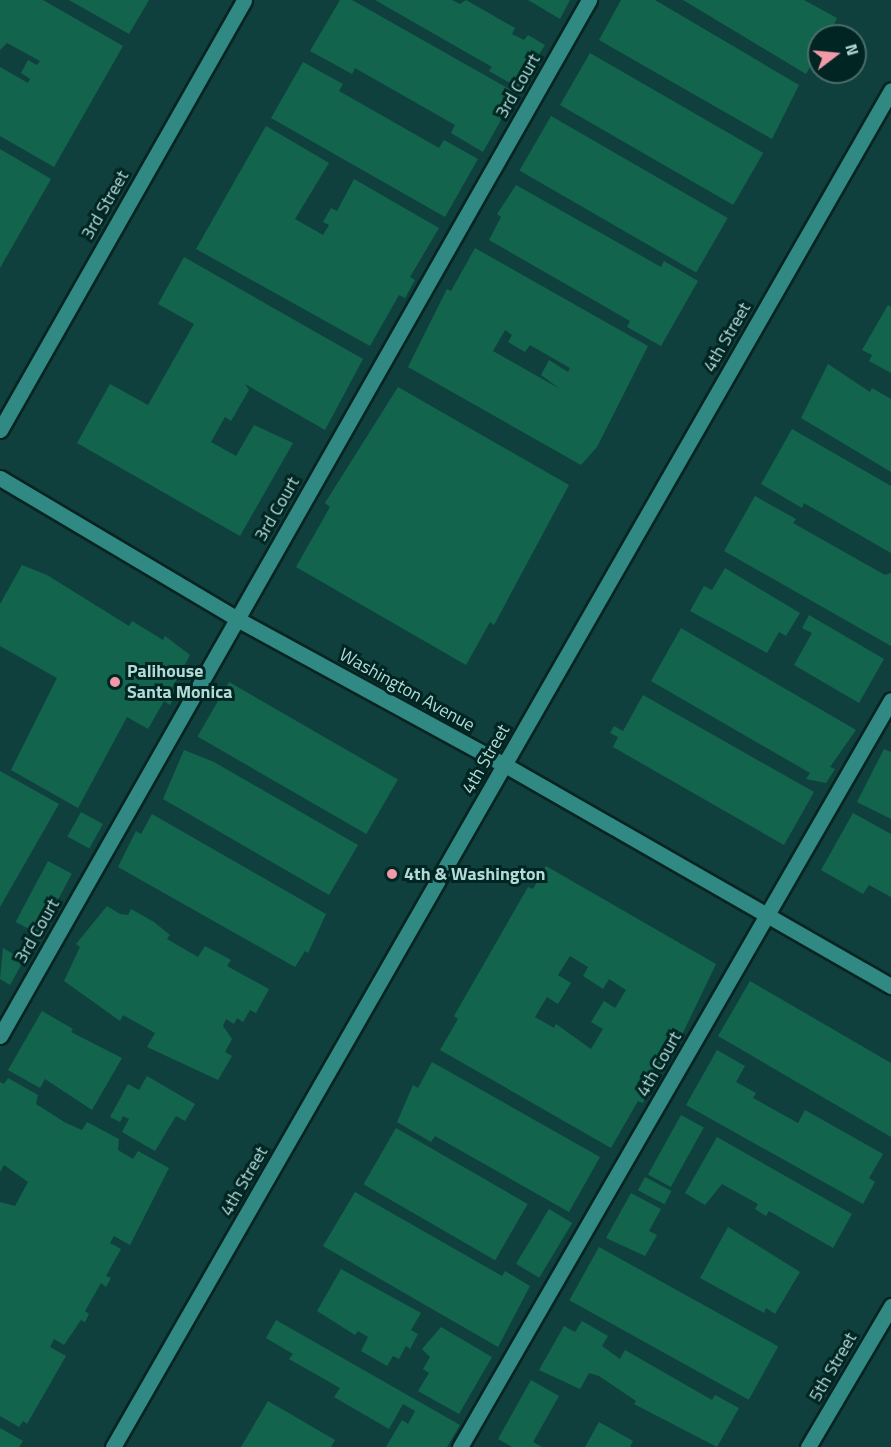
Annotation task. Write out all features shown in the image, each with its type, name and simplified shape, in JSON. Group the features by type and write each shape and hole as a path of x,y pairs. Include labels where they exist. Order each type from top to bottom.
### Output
{"street":[{"name":"3rd Street","path":"0,430 244,0"},
{"name":"3rd Court","path":"0,1036 589,0"},
{"name":"4th Street","path":"113,1447 891,90"},
{"name":"Washington Avenue","path":"0,478 237,620 505,765 891,986"},
{"name":"4th Court","path":"460,1447 891,700"},
{"name":"5th Street","path":"808,1447 891,1306"}],"building":[{"path":"0,0 43,0 123,46 54,167 0,136 0,67 28,83 30,79 21,73 28,60 37,65 40,61 7,43 0,50"},
{"path":"69,0 149,0 129,34"},
{"path":"340,0 352,0 516,93 483,152 451,133 455,125 355,68 352,74 310,51"},
{"path":"375,0 452,0 460,4 466,0 515,28 512,34 524,40 528,35 545,45 519,88 489,71 492,67"},
{"path":"528,0 570,0 560,19"},
{"path":"621,0 655,0 799,85 772,139 599,40"},
{"path":"683,0 804,0 837,18 834,24 807,24 806,74"},
{"path":"590,53 763,153 733,205 560,105"},
{"path":"303,62 343,84 339,91 439,148 444,140 478,159 445,217 271,118"},
{"path":"551,116 728,218 696,273 520,171"},
{"path":"266,126 329,163 295,219 323,235 329,225 323,222 331,208 337,211 354,179 439,228 410,277 415,280 405,298 399,295 370,346 196,249"},
{"path":"0,149 51,179 0,268"},
{"path":"516,185 661,267 664,261 698,281 661,346 627,327 630,321 489,240 501,217 497,214"},
{"path":"475,248 648,346 597,447 581,465 408,367 447,289 451,291","holes":["505,330 512,335 508,342 525,352 530,345 570,368 568,372 549,360 541,375 560,389 493,351"]},
{"path":"184,257 363,359 325,430 245,384 249,390 231,421 225,417 211,442 236,456 254,425 293,443 240,536 77,443 110,384 148,405 194,324 158,304"},
{"path":"888,305 891,307 891,373 869,361 872,355 862,350"},
{"path":"828,364 870,392 872,388 891,399 891,472 801,418"},
{"path":"398,387 569,485 494,625 490,622 466,665 296,567 330,507 325,503"},
{"path":"792,429 891,486 891,553 804,503 802,508 761,484"},
{"path":"755,496 796,519 793,523 885,575 891,573 891,646 724,551"},
{"name":"Palihouse Santa Monica","path":"22,565 47,575 129,626 132,621 163,640 165,636 190,655 172,688 178,692 170,705 164,701 148,729 127,717 78,808 11,770 57,678 0,646 0,604"},
{"path":"725,568 800,613 786,636 779,632 767,653 690,611 704,586 712,590"},
{"path":"809,615 884,659 859,703 794,665 812,633 802,628"},
{"path":"681,628 856,730 830,767 835,769 826,783 806,779 810,773 651,681"},
{"path":"229,682 398,780 366,834 197,737"},
{"path":"643,695 814,792 784,845 613,747 618,737 610,733 614,726 623,731"},
{"path":"884,749 891,752 891,819 857,802"},
{"path":"184,750 214,762 358,845 329,895 163,799"},
{"path":"0,771 59,804 0,907"},
{"path":"81,812 103,824 89,849 67,836"},
{"path":"853,813 891,834 891,897 869,885 863,894 821,870"},
{"path":"152,814 326,914 308,953 305,951 295,967 118,867 136,831 141,834"},
{"path":"48,861 72,874 39,935 16,922"},
{"path":"546,866 716,964 679,1041 674,1038 643,1103 638,1101 611,1148 440,1050 458,1019 454,1016 528,887 533,889","holes":["570,956 588,967 583,976 603,989 609,979 626,990 615,1008 604,1001 591,1022 603,1029 591,1049 556,1024 554,1028 535,1017 547,997 558,1004 571,983 558,975"]},
{"path":"107,906 120,914 128,915 131,909 154,922 170,935 167,939 198,957 205,946 231,960 227,966 269,989 256,1013 250,1010 243,1022 237,1018 234,1024 226,1019 223,1026 232,1039 225,1052 232,1056 218,1080 147,1047 155,1033 123,1015 120,1021 64,981 80,947 76,944"},
{"path":"3,948 24,960 10,985 0,979"},
{"path":"750,981 891,1063 891,1137 718,1036"},
{"path":"42,1011 73,1029 71,1032 122,1058 92,1110 45,1079 40,1088 8,1070"},
{"path":"717,1050 745,1066 736,1082 756,1093 753,1098 798,1123 805,1110 883,1154 869,1178 875,1182 863,1204 686,1105"},
{"path":"432,1062 600,1157 569,1212 435,1136 431,1142 397,1122 413,1085 418,1088"},
{"path":"147,1076 195,1104 185,1121 176,1116 155,1151 122,1132 129,1119 123,1116 120,1122 110,1117 128,1084 139,1090"},
{"path":"8,1078 38,1095 36,1104 66,1123 82,1130 87,1122 119,1139 118,1150 133,1159 138,1151 169,1168 130,1245 114,1236 110,1243 121,1249 106,1276 111,1278 106,1287 101,1283 85,1311 89,1314 85,1322 81,1320 64,1345 54,1339 50,1347 66,1356 27,1424 23,1421 19,1427 0,1416 0,1202 15,1206 28,1182 4,1165 0,1172 0,1082 4,1084"},
{"path":"681,1115 704,1128 671,1187 648,1174"},
{"path":"396,1128 528,1204 495,1260 364,1184"},
{"path":"717,1137 852,1214 833,1248 769,1211 766,1216 755,1209 758,1204 722,1184 705,1205 685,1193"},
{"path":"645,1177 671,1191 664,1204 638,1190"},
{"path":"355,1192 502,1276 505,1271 530,1286 498,1347 323,1246"},
{"path":"631,1193 661,1209 649,1231 657,1235 645,1256 606,1238"},
{"path":"549,1209 572,1223 539,1278 516,1264"},
{"path":"728,1227 800,1272 775,1314 766,1308 764,1313 700,1278"},
{"path":"599,1247 778,1346 749,1400 569,1300"},
{"path":"341,1269 421,1313 411,1330 418,1334 410,1349 406,1346 399,1359 393,1356 387,1366 361,1351 368,1337 358,1331 355,1335 317,1311"},
{"path":"276,1320 460,1425 447,1447 386,1447 402,1420 408,1424 415,1411 403,1404 389,1429 334,1397 340,1388 289,1359 293,1354 266,1338"},
{"path":"582,1321 608,1336 602,1346 620,1359 625,1350 712,1400 715,1395 739,1408 717,1447 634,1404 636,1401 599,1376 589,1373 580,1389 539,1370 564,1326 575,1332"},
{"path":"441,1327 492,1357 459,1414 418,1391 429,1373 423,1369 430,1357 422,1349"},
{"path":"531,1380 559,1396 533,1442 542,1447 512,1447 498,1439"},
{"path":"268,1401 335,1440 331,1447 241,1447"},
{"path":"599,1422 633,1441 630,1447 585,1447"},
{"path":"0,1428 23,1441 19,1447 0,1447"}],"place":[{"name":"Palihouse Santa Monica","path":"115,682"},
{"name":"4th & Washington","path":"392,874"}]}
